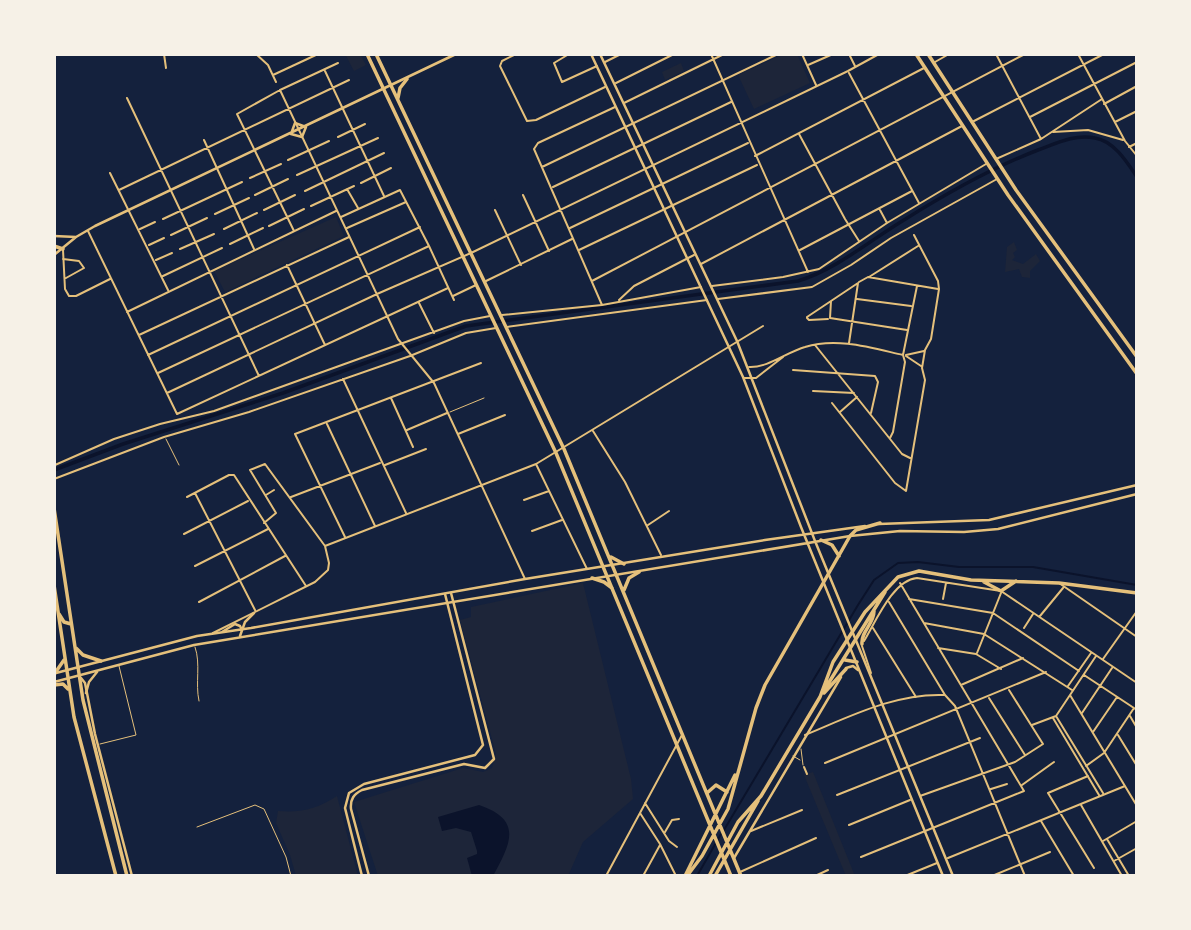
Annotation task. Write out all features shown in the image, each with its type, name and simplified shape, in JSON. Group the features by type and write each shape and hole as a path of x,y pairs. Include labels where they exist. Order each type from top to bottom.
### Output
{"main road":[{"path":"367,54 556,453 615,591 721,855 737,875"},
{"path":"376,54 564,449 734,858 737,875"},
{"path":"54,255 76,237 129,209 456,54"},
{"path":"592,54 743,377 804,535 943,876"},
{"path":"600,54 737,341 812,534 953,876"},
{"path":"916,54 1059,269 1137,374"},
{"path":"928,54 996,161 1137,357"},
{"path":"399,103 398,92 407,79"},
{"path":"290,134 295,123 306,127"},
{"path":"290,134 302,137 306,127"},
{"path":"54,236 76,237"},
{"path":"54,246 63,249"},
{"path":"242,630 526,579 880,523 989,520 1137,485"},
{"path":"54,684 67,678 194,645 808,542 900,531 964,532 998,529 1137,494"},
{"path":"54,508 55,529 83,700 130,876"},
{"path":"686,876 702,856 728,809 765,685 850,536 856,530 880,523"},
{"path":"795,536 801,527"},
{"path":"54,538 59,547"},
{"path":"821,541 832,545 839,556"},
{"path":"608,554 624,565"},
{"path":"820,697 830,669 865,612 890,584 903,574 919,571 953,578 1059,583 1137,593"},
{"path":"625,595 627,581 639,572"},
{"path":"592,578 604,582 615,591"},
{"path":"983,581 1001,591 1017,580"},
{"path":"715,876 843,661 855,636 890,584"},
{"path":"54,585 71,700 116,876"},
{"path":"369,876 351,809 351,800 355,794 459,765 482,769 492,762 493,750 452,593"},
{"path":"362,876 345,813 346,798 353,789 475,755 484,741 445,594"},
{"path":"862,644 863,634 874,617 874,609"},
{"path":"58,612 64,622 71,624"},
{"path":"226,640 241,636 246,621 255,613"},
{"path":"55,673 197,636 219,633 235,625 239,625 242,630"},
{"path":"194,645 197,636"},
{"path":"75,647 83,655 101,662"},
{"path":"55,673 65,659"},
{"path":"843,661 848,659 857,662"},
{"path":"820,697 846,669 853,666 862,676"},
{"path":"734,858 846,669"},
{"path":"86,693 89,682 100,670"},
{"path":"467,674 473,673"},
{"path":"79,675 85,683 130,876"},
{"path":"54,684 65,686 71,700"},
{"path":"664,712 673,713"},
{"path":"686,876 705,835 717,817 742,757"},
{"path":"706,793 716,785 728,793"},
{"path":"709,876 738,822 761,796"},
{"path":"709,799 716,803 725,799"},
{"path":"705,816 705,835"}],"street":[{"path":"164,54 166,68"},
{"path":"256,54 266,62 276,82"},
{"path":"273,75 318,54"},
{"path":"516,54 500,63 527,121 536,120 606,86"},
{"path":"569,54 556,61 562,82 597,66"},
{"path":"604,62 621,54"},
{"path":"615,84 674,54"},
{"path":"710,54 808,273"},
{"path":"623,103 724,54"},
{"path":"542,167 778,54"},
{"path":"802,54 817,86"},
{"path":"807,66 833,54"},
{"path":"849,54 856,67"},
{"path":"167,393 471,253 879,54"},
{"path":"934,63 949,54"},
{"path":"996,54 1041,139"},
{"path":"592,281 1025,54"},
{"path":"1078,54 1129,148 1137,156"},
{"path":"972,122 1104,54"},
{"path":"1030,117 1137,62"},
{"path":"294,231 237,113 338,63"},
{"path":"755,156 925,68"},
{"path":"324,69 384,197"},
{"path":"848,71 920,204"},
{"path":"119,190 349,80"},
{"path":"1104,104 1137,86"},
{"path":"280,90 387,317 402,346 434,383 526,579"},
{"path":"127,98 260,377"},
{"path":"996,161 1041,139 1102,99"},
{"path":"552,187 732,102"},
{"path":"602,304 534,149 538,143 616,107"},
{"path":"1114,122 1137,111"},
{"path":"338,137 365,124"},
{"path":"700,264 964,126"},
{"path":"1052,132 1088,130 1125,141"},
{"path":"798,133 859,241"},
{"path":"297,176 378,138"},
{"path":"204,140 255,250"},
{"path":"288,160 329,141"},
{"path":"569,228 749,143"},
{"path":"1129,148 1137,144"},
{"path":"305,191 384,153"},
{"path":"250,178 281,164"},
{"path":"578,250 759,164"},
{"path":"711,288 808,273 827,264 887,223 988,166"},
{"path":"361,183 391,168"},
{"path":"110,173 169,291"},
{"path":"717,298 812,287 891,238 997,178"},
{"path":"255,195 288,179"},
{"path":"163,219 242,182"},
{"path":"311,206 354,186"},
{"path":"347,189 358,209"},
{"path":"340,218 400,190 453,299 477,284"},
{"path":"799,251 912,191"},
{"path":"264,210 295,195"},
{"path":"523,195 549,251"},
{"path":"215,214 249,198"},
{"path":"345,229 407,202"},
{"path":"269,226 303,209"},
{"path":"495,209 521,265"},
{"path":"880,209 887,223"},
{"path":"127,312 337,211"},
{"path":"224,229 257,213"},
{"path":"171,235 207,218"},
{"path":"139,230 155,222"},
{"path":"148,355 420,227"},
{"path":"230,244 263,228"},
{"path":"88,230 177,414 448,288"},
{"path":"180,249 214,234"},
{"path":"832,403 895,483 901,489 908,489 925,380 922,368 925,350 931,339 939,289 938,281 914,235"},
{"path":"138,335 349,237"},
{"path":"147,246 164,238"},
{"path":"485,281 573,239"},
{"path":"157,374 429,246"},
{"path":"909,330 830,318 809,320 807,317 918,246"},
{"path":"162,276 222,248"},
{"path":"63,249 67,294 76,296 112,278"},
{"path":"155,261 172,253"},
{"path":"617,301 634,286 695,254"},
{"path":"64,259 79,261 84,268 65,279"},
{"path":"286,265 326,346"},
{"path":"868,277 939,289"},
{"path":"849,344 858,283"},
{"path":"890,438 917,286"},
{"path":"501,316 703,289"},
{"path":"506,326 707,299"},
{"path":"856,299 912,306"},
{"path":"830,318 831,301"},
{"path":"418,302 434,333"},
{"path":"55,465 126,435 214,411 402,346 464,321 492,317"},
{"path":"325,545 536,464 763,326"},
{"path":"54,479 164,436 249,412 466,333 497,327"},
{"path":"747,367 758,367 814,344 849,344 904,355 915,360 922,368"},
{"path":"814,344 902,454 912,459"},
{"path":"904,355 925,350"},
{"path":"743,377 752,379 763,374 784,356"},
{"path":"345,537 295,434 481,363"},
{"path":"793,370 877,377 871,413"},
{"path":"342,378 406,514"},
{"path":"813,391 855,393"},
{"path":"840,412 858,397"},
{"path":"391,398 413,447"},
{"path":"406,430 448,413"},
{"path":"458,434 505,415"},
{"path":"326,423 376,526"},
{"path":"593,430 625,482 662,557"},
{"path":"290,497 426,449"},
{"path":"208,635 320,579 328,570 325,545 268,465 263,464 250,470 276,513 264,523"},
{"path":"536,464 587,570"},
{"path":"187,497 229,475 234,475 306,586"},
{"path":"265,495 274,489"},
{"path":"524,500 549,491"},
{"path":"195,493 255,613"},
{"path":"184,534 249,500"},
{"path":"648,526 669,511"},
{"path":"532,531 563,519"},
{"path":"195,566 268,529"},
{"path":"199,601 286,556"},
{"path":"870,674 871,668 862,644 900,583 917,578 1001,591 1137,683"},
{"path":"861,857 1024,791 900,583"},
{"path":"943,599 946,583"},
{"path":"1059,583 1137,637"},
{"path":"1040,617 1064,588"},
{"path":"976,654 1001,591"},
{"path":"908,598 993,613 1079,671"},
{"path":"889,601 957,710 1025,876"},
{"path":"1103,660 1137,611"},
{"path":"1024,628 1034,613"},
{"path":"923,623 984,634 1072,690"},
{"path":"873,627 916,697"},
{"path":"937,647 976,654 1001,669"},
{"path":"1068,687 1092,652"},
{"path":"1031,725 1054,717 1096,655"},
{"path":"960,685 1024,658"},
{"path":"1081,714 1113,667"},
{"path":"825,762 1046,672"},
{"path":"1083,674 1135,709 1104,753 1086,766"},
{"path":"919,796 1015,762 1043,744 1008,689"},
{"path":"805,735 883,704 916,697 946,695"},
{"path":"1070,695 1137,806"},
{"path":"989,697 1025,756"},
{"path":"1092,733 1117,697"},
{"path":"1129,716 1137,728"},
{"path":"1054,717 1104,794"},
{"path":"1054,717 1100,796"},
{"path":"606,876 682,734"},
{"path":"1117,734 1137,766"},
{"path":"838,795 980,737"},
{"path":"1021,785 1054,762"},
{"path":"804,767 807,774"},
{"path":"1088,776 1048,793 1094,868"},
{"path":"989,790 1007,784"},
{"path":"946,859 1125,786"},
{"path":"849,825 911,799"},
{"path":"645,802 670,843 677,847"},
{"path":"1081,804 1122,876"},
{"path":"750,831 802,810"},
{"path":"639,811 676,876"},
{"path":"664,833 672,820 679,819"},
{"path":"1041,820 1074,876"},
{"path":"1102,841 1137,821"},
{"path":"737,875 816,838"},
{"path":"1107,839 1129,876"},
{"path":"643,876 660,844"},
{"path":"1114,861 1137,848"},
{"path":"992,876 1050,852"},
{"path":"905,876 937,862"},
{"path":"815,876 828,870"}],"lane":[{"path":"448,413 484,398"},
{"path":"164,436 179,466"},
{"path":"194,645 197,652 196,684 199,701"},
{"path":"98,744 136,735 118,664"},
{"path":"800,744 804,767"},
{"path":"793,756 802,761"},
{"path":"197,827 255,805 260,806 264,809 286,857 291,876"}],"shaded area":[{"path":"345,54 360,54 366,65 354,71"},
{"path":"784,54 797,54 810,83 754,109 738,75"},
{"path":"681,63 684,71 665,80 662,72"},
{"path":"336,217 344,236 225,292 214,271"},
{"path":"1014,242 1017,250 1013,253 1015,257 1012,260 1023,264 1036,254 1040,261 1030,271 1030,278 1022,277 1019,269 1005,272 1007,247"},
{"path":"583,583 631,779 633,799 583,842 568,876 378,876 354,802 463,768 483,772 492,768 496,754 460,620 471,617 471,607"},
{"path":"813,772 855,876 846,876 804,775"},
{"path":"337,796 358,876 296,876 276,823 278,811 309,809"},
{"path":"479,805 493,811 508,825 508,843 493,876 472,876 467,858 477,854 477,851 471,832 456,828 442,831 438,817"}],"waterway":[{"path":"54,470 123,444 283,393 466,326 798,281 839,262 920,210 970,182 1021,157 1066,140 1087,137 1108,143 1137,177"},
{"path":"724,830 874,580 898,563 918,562 959,567 1033,567 1137,585"},
{"path":"697,876 721,834"}]}
